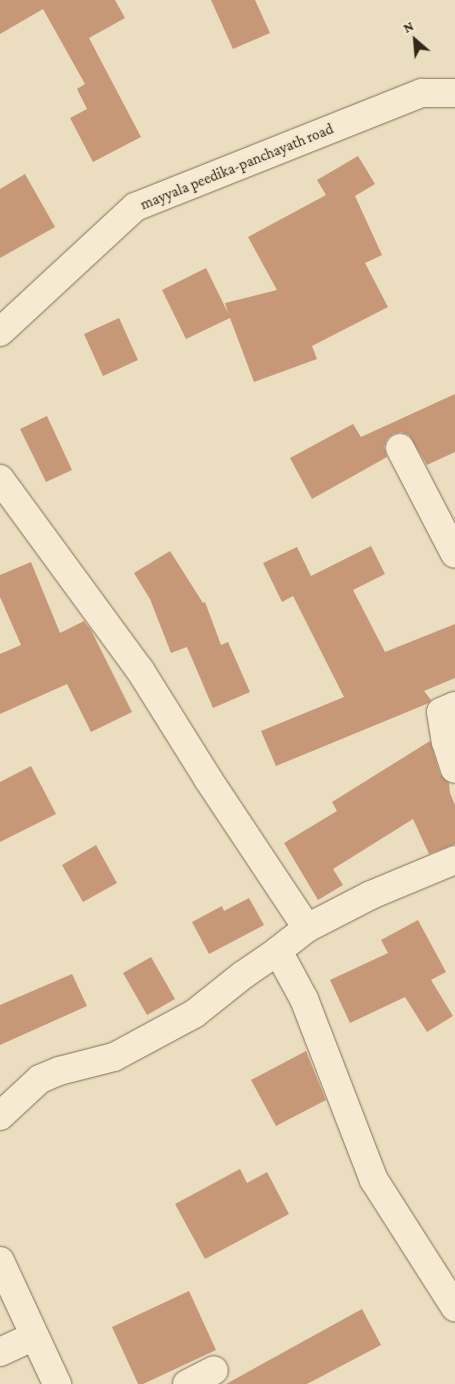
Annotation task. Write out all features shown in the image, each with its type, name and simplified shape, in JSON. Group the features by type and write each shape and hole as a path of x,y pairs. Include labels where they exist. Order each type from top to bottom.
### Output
{"street":[{"name":"mayyala peedika-panchayath road","path":"0,332 135,207 422,93 455,93"},
{"path":"400,448 455,554"},
{"path":"0,479 140,670 208,779 307,928"},
{"path":"455,706 441,712 446,742 455,769"},
{"path":"0,1116 40,1079 59,1071 114,1057 194,1014 307,928 371,895 455,860"},
{"path":"278,951 304,999 374,1180 455,1307"},
{"path":"0,1261 57,1384"},
{"path":"0,1352 34,1336"},
{"path":"187,1384 214,1370"}],"building":[{"path":"0,0 115,0 125,18 89,38 141,137 93,162 70,118 87,109 77,89 85,84 43,9 0,34"},
{"path":"211,0 255,0 270,33 233,49"},
{"path":"358,156 375,184 355,196 382,255 365,263 388,307 312,346 317,359 254,382 230,318 186,339 162,290 206,268 228,313 225,303 277,290 248,237 326,195 317,180"},
{"path":"25,174 55,227 0,258 0,189"},
{"path":"119,318 138,360 103,376 84,334"},
{"path":"455,394 455,452 427,465 409,435 401,432 393,434 387,439 384,447 387,457 312,499 290,458 353,424 361,437"},
{"path":"47,416 72,470 46,482 20,429"},
{"path":"371,546 385,574 353,590 385,652 455,624 455,678 424,691 431,700 429,703 276,766 261,731 344,697 293,596 282,602 263,563 297,547 311,576"},
{"path":"170,551 203,603 205,602 221,645 228,642 250,692 213,708 187,647 171,653 150,599 134,573"},
{"path":"31,562 60,633 84,621 91,630 132,712 91,732 67,684 0,714 0,654 21,645 0,597 0,575"},
{"path":"430,741 440,774 449,783 450,793 455,805 455,844 429,854 413,819 333,869 343,885 318,900 284,843 337,811 332,802"},
{"path":"31,766 56,814 0,842 0,782"},
{"path":"96,845 117,883 83,902 62,865"},
{"path":"249,898 264,925 209,954 192,922 222,906 224,911"},
{"path":"418,920 446,972 431,980 453,1016 427,1032 405,997 350,1023 330,980 388,953 381,940"},
{"path":"151,957 175,999 147,1015 123,973"},
{"path":"72,974 87,1006 0,1045 0,1005"},
{"path":"306,1051 326,1100 276,1126 251,1080"},
{"path":"240,1169 247,1183 267,1172 289,1214 205,1259 175,1204"},
{"path":"189,1291 216,1350 143,1384 138,1384 112,1327"},
{"path":"362,1309 381,1345 307,1384 226,1384"}]}
